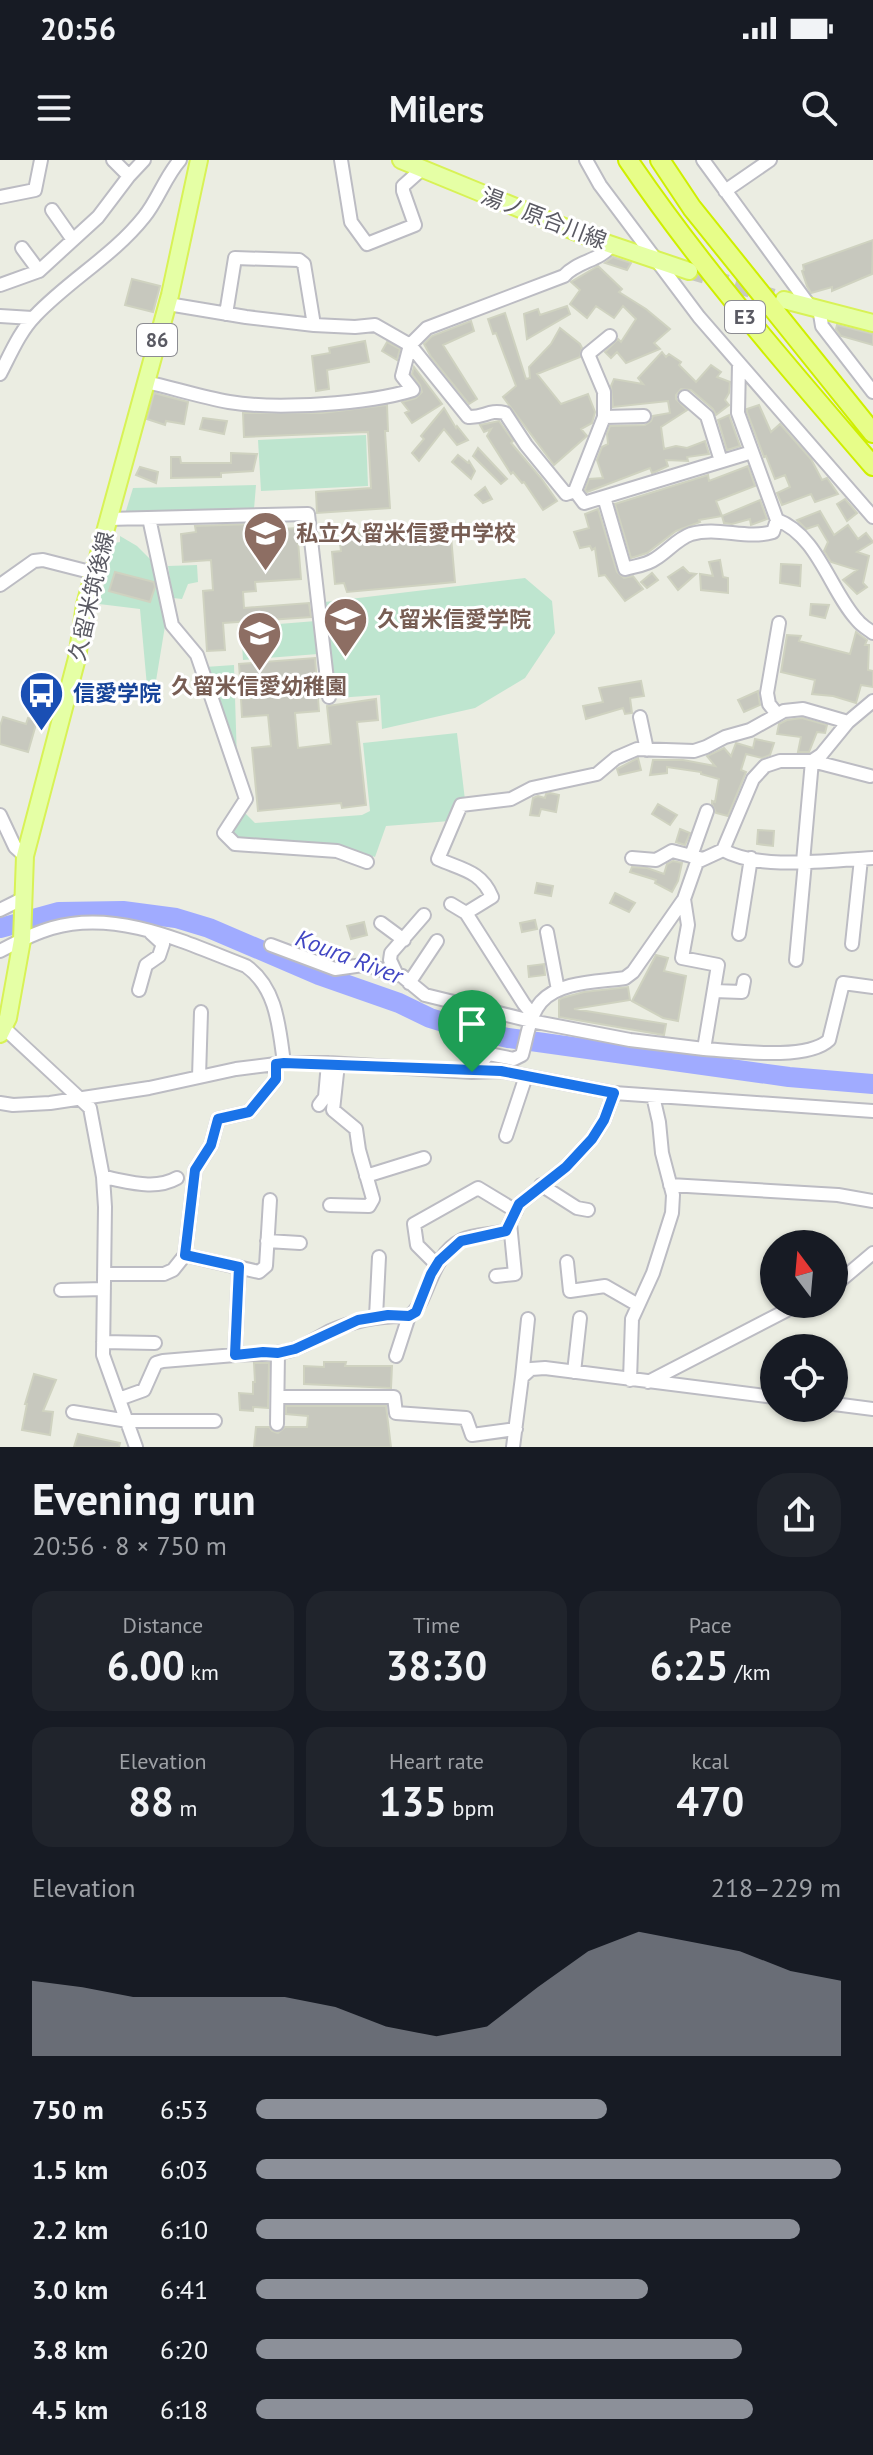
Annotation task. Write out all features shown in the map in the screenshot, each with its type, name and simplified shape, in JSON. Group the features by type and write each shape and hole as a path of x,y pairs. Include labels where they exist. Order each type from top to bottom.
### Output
{"highway":[{"name":"E3","path":"628,160 669,221 738,309 873,466"},
{"name":"E3","path":"660,160 692,208 873,433"}],"main road":[{"name":"久留米筑後線","path":"2,1030 8,1018 22,938 25,856 71,684 85,605 168,304 199,160"},
{"name":"湯ノ原合川線","path":"401,160 612,245 689,271"},
{"path":"784,300 873,323"}],"street":[{"path":"0,197 35,190 41,160"},
{"path":"113,160 129,176"},
{"path":"0,285 39,271 98,217 144,160"},
{"path":"0,374 32,318 69,283 108,255 146,215 161,186 180,160"},
{"path":"341,160 351,222 367,244 415,225 403,186 422,169"},
{"path":"586,160 600,185 699,317 873,517"},
{"path":"703,160 814,307 822,326 873,392"},
{"path":"725,191 770,160"},
{"path":"52,210 73,240"},
{"path":"146,382 229,402 256,405 372,399 413,390 402,376 410,345 427,328 564,276 571,268 607,252 612,245"},
{"path":"22,248 39,271"},
{"path":"226,314 235,258 299,260 304,264 314,325"},
{"path":"168,304 314,325 375,325 410,345 468,417 478,418 494,410 505,413 526,445 566,494 575,491"},
{"path":"0,316 32,318"},
{"path":"575,491 604,417 604,392 588,354 610,336"},
{"path":"604,497 625,569 652,561 680,539 692,534 708,531 761,536 773,532 777,520 738,413 739,364"},
{"path":"685,397 707,416 721,461"},
{"path":"604,417 644,416"},
{"path":"575,491 584,503 752,452"},
{"path":"108,519 308,514 329,697"},
{"path":"149,518 172,625 197,655 246,799 224,833 235,844 337,851 367,862"},
{"path":"777,520 787,523 815,552 857,621 873,633"},
{"path":"0,585 34,561 43,560 94,573"},
{"path":"777,714 769,704 767,693 779,623"},
{"path":"812,761 821,755 848,722 873,701"},
{"path":"466,913 492,897 479,877 438,859 461,805 511,799 532,788 597,774 616,758 637,749 694,751 750,730 777,714 803,709 848,722"},
{"path":"640,717 647,750"},
{"path":"723,850 753,779 765,766 780,761 812,761 870,776"},
{"path":"796,960 812,761"},
{"path":"472,1072 489,1054 514,1059 522,1055 541,1001 558,990 625,978 633,972 684,899 697,862 707,811"},
{"path":"0,815 15,847 25,856"},
{"path":"632,858 656,860 672,851 697,858 723,850 731,855 780,863 867,858 852,944"},
{"path":"739,934 751,858"},
{"path":"0,910 24,898"},
{"path":"684,899 688,925 682,958 718,965 704,1049"},
{"path":"451,904 466,913 532,1021"},
{"path":"397,975 390,960 391,953 424,915"},
{"path":"381,923 404,940"},
{"path":"0,951 22,938 78,924 146,929 246,966 258,974 272,997 280,1064 276,1079 249,1112 218,1119 211,1145 195,1170 185,1255 173,1270 164,1274 104,1274"},
{"path":"139,990 146,965 159,956 163,944 146,929"},
{"path":"547,932 558,990"},
{"path":"409,983 437,941"},
{"path":"271,945 335,969 363,965 397,975 425,995 532,1021 630,1040 704,1049 779,1053 815,1050 829,1040 843,983 873,987"},
{"path":"714,991 742,992 744,981"},
{"path":"199,1077 201,1012"},
{"path":"2,1030 90,1108 103,1177 103,1355 136,1447"},
{"path":"0,1103 25,1104 82,1098 280,1064 333,1064 501,1071 614,1093 873,1111"},
{"path":"319,1105 325,1097 333,1064"},
{"path":"330,1205 369,1206 373,1199 356,1129 333,1110 333,1064"},
{"path":"506,1136 526,1076"},
{"path":"119,1399 144,1390 156,1363 278,1353 295,1349 358,1320 388,1315 409,1316 416,1312 437,1265 461,1241 506,1231 519,1204 566,1167 592,1139 604,1120 614,1093"},
{"path":"630,1380 631,1329 672,1213 673,1195 662,1153 653,1096"},
{"path":"366,1176 424,1158"},
{"path":"103,1177 155,1186 177,1178"},
{"path":"541,1185 577,1208 588,1210"},
{"path":"670,1185 838,1195 873,1201"},
{"path":"437,1265 417,1245 414,1224 478,1188 513,1217 515,1274 496,1276"},
{"path":"185,1255 259,1272 266,1266 270,1200"},
{"path":"267,1241 300,1243"},
{"path":"848,1274 873,1253"},
{"path":"376,1317 379,1257"},
{"path":"567,1262 570,1291 605,1286 638,1305"},
{"path":"235,1355 239,1267"},
{"path":"61,1290 104,1289"},
{"path":"396,1356 409,1316"},
{"path":"574,1372 580,1318"},
{"path":"648,1382 772,1318"},
{"path":"513,1447 528,1319"},
{"path":"103,1342 155,1343"},
{"path":"277,1424 278,1353"},
{"path":"522,1377 531,1369 545,1368 760,1395"},
{"path":"278,1397 394,1397 396,1413 466,1418 472,1435 516,1429"},
{"path":"848,1406 873,1409"},
{"path":"73,1412 127,1421 215,1421"}],"green space":[{"path":"366,435 368,486 261,491 258,440"},
{"path":"256,485 254,509 125,514 133,488"},
{"path":"120,536 137,546 153,562 165,626 154,693 148,697 140,609 99,604 114,543 120,542"},
{"path":"197,565 198,582 188,584 182,599 173,598 168,566"},
{"path":"525,578 552,601 555,633 525,678 475,708 382,729 380,695 336,698 325,602"},
{"path":"316,621 318,654 243,660 241,627"},
{"path":"234,665 237,761 205,667"},
{"path":"457,733 465,800 450,821 386,826 375,857 347,847 237,839 232,831 245,813 255,823 362,815 370,811 363,743"}],"building":[{"path":"873,240 872,274 832,291 832,287 811,293 802,271 803,265"},
{"path":"613,257 631,263 627,270 605,263"},
{"path":"598,266 622,289 619,292 670,329 654,343 660,349 626,363 617,352 611,358 605,352 618,339 621,342 636,319 623,306 614,318 596,306 587,318 570,304 580,290 571,282"},
{"path":"132,279 160,286 153,312 125,305"},
{"path":"567,306 570,314 527,339 524,314 538,309 540,315"},
{"path":"505,313 526,379 530,378 529,367 551,344 560,328 582,348 580,357 537,374 561,404 588,394 595,412 592,423 581,429 587,436 554,465 503,397 516,386 488,319"},
{"path":"471,321 474,331 443,345 477,399 469,404 424,344 432,336"},
{"path":"837,325 873,334 873,345 841,336"},
{"path":"365,341 369,362 327,370 329,389 316,391 312,356 330,353 329,348"},
{"path":"387,342 400,349 397,360 382,351"},
{"path":"662,352 666,357 669,354 681,362 679,365 696,382 711,365 721,372 717,377 730,382 725,400 729,405 716,415 691,390 681,389 676,399 687,410 661,427 664,449 676,446 687,448 705,441 709,454 687,457 688,461 666,460 668,466 655,472 652,473 650,468 587,492 589,479 603,478 597,460 602,447 608,444 610,426 645,425 653,416 670,413 668,401 613,407 611,386 614,379 643,384 638,378"},
{"path":"414,367 442,404 412,423 405,413 409,411 402,402 416,398 422,392 412,374"},
{"path":"154,393 188,402 184,424 166,421 165,425 147,419"},
{"path":"387,405 388,431 385,431 390,508 317,513 316,492 371,488 368,432 244,437 243,413 322,413"},
{"path":"759,405 771,432 780,424 811,459 822,480 827,478 838,494 815,502 811,494 782,505 777,493 790,487 785,475 775,479 747,412 747,409"},
{"path":"444,408 468,440 457,445 444,429 419,461 412,453 424,439 421,436"},
{"path":"729,415 740,446 727,450 718,420"},
{"path":"203,418 227,421 224,434 200,429"},
{"path":"499,421 513,441 511,443 557,501 543,510 524,482 513,472 511,474 487,436 491,429 484,432 480,425"},
{"path":"478,448 507,479 501,484 473,456"},
{"path":"231,453 257,454 253,471 221,473 221,477 171,478 171,457 180,457 181,463 231,463"},
{"path":"458,455 469,461 475,471 471,479 452,462"},
{"path":"748,466 755,486 716,501 722,516 699,520 676,531 647,553 631,558 615,504 708,475 709,481"},
{"path":"140,467 158,472 156,483 136,475"},
{"path":"485,487 492,499 483,503 475,495"},
{"path":"845,499 857,513 847,521 837,504"},
{"path":"760,500 767,519 751,525 750,519 724,523 722,516"},
{"path":"598,509 617,572 624,578 633,576 643,589 625,601 605,575 599,576 595,548 580,548 574,532 589,528 585,514"},
{"path":"820,511 834,535 848,525 858,539 866,533 873,542 857,552 869,556 863,583 867,587 857,594 843,580 857,570 831,562 824,551 828,542 818,525 806,529 797,520"},
{"path":"251,524 252,531 297,528 301,579 255,582 256,591 243,592 244,608 309,603 311,617 223,623 225,650 207,651 203,591 213,590 211,560 183,562 181,534 196,532 195,526"},
{"path":"450,525 455,582 347,592 344,583 335,584 332,552 341,551 340,543 345,542 344,535"},
{"path":"720,560 723,577 728,578 728,593 701,590 700,574 713,576 709,562"},
{"path":"781,564 801,565 800,586 780,583"},
{"path":"683,567 689,573 696,574 678,590 668,577"},
{"path":"115,572 154,582 150,602 109,591"},
{"path":"652,573 658,580 647,588 641,582"},
{"path":"811,604 829,605 825,618 810,615"},
{"path":"856,632 867,640 865,645 869,645 868,670 873,671 873,687 861,685 856,703 812,694 815,680 781,672 787,635 801,636 799,641 850,654"},
{"path":"315,658 319,711 295,713 298,748 331,744 327,706 376,699 378,720 357,722 366,805 342,808 341,803 258,811 252,748 271,746 268,715 242,717 241,699 253,698 251,677 240,678 239,664"},
{"path":"641,681 644,696 630,698 632,713 625,714 623,708 586,719 583,706 603,702 599,688"},
{"path":"758,691 760,705 744,712 738,700"},
{"path":"3,717 26,724 28,718 37,721 28,752 0,744"},
{"path":"802,718 827,725 825,733 817,732 809,752 798,752 801,737 777,734 779,724"},
{"path":"755,739 774,743 770,755 762,758 746,754 741,770 746,772 728,816 716,813 712,804 719,779 701,772 667,767 667,773 650,775 653,760 683,760 715,766 707,756 724,748 731,756 736,743 753,748"},
{"path":"638,758 641,770 619,775 617,769"},
{"path":"550,793 559,795 556,812 541,809 539,816 530,815 533,798 545,798"},
{"path":"658,804 677,815 670,825 652,814"},
{"path":"680,829 690,833 685,845 676,842"},
{"path":"758,830 774,831 773,846 757,844"},
{"path":"673,861 682,863 672,892 655,883 656,880 630,872 632,867 664,874 667,864"},
{"path":"537,883 553,886 551,896 535,893"},
{"path":"615,893 635,903 629,912 610,903"},
{"path":"535,920 537,929 522,932 520,923"},
{"path":"364,922 367,935 351,939 347,926"},
{"path":"656,955 668,958 664,971 686,976 678,1021 663,1018 632,1001"},
{"path":"544,964 545,975 529,977 528,966"},
{"path":"628,987 630,1000 574,1009 666,1024 664,1035 559,1017 559,1000 562,998"},
{"path":"324,1362 346,1362 345,1366 392,1366 391,1388 304,1384 304,1366 324,1367"},
{"path":"254,1363 269,1363 268,1408 240,1410 239,1393 253,1394"},
{"path":"34,1374 56,1380 43,1411 53,1412 50,1435 22,1430 25,1404"},
{"path":"286,1406 386,1406 391,1447 254,1447 256,1427 269,1427 278,1433 285,1427 307,1427 308,1416 286,1414"},
{"path":"78,1434 120,1443 119,1447 74,1447"}],"waterway":[{"name":"Koura River","path":"0,928 59,912 123,911 176,918 209,928 319,975 453,1025 508,1038 789,1077 873,1084"}],"tunnel":[{"path":"689,271 784,300"}],"place":[{"name":"私立久留米信愛中学校","path":"265,572"},
{"name":"久留米信愛学院","path":"346,658"},
{"name":"久留米信愛幼稚園","path":"259,672"},
{"name":"信愛学院","path":"42,732"}],"route":[{"path":"334,1063 472,1072 501,1071 614,1093 604,1120 592,1139 566,1167 519,1204 506,1231 461,1241 439,1261 416,1312 409,1316 388,1315 358,1320 295,1349 235,1355 239,1267 185,1255 195,1170 211,1145 218,1119 249,1112 276,1079 276,1064 334,1063"}]}
